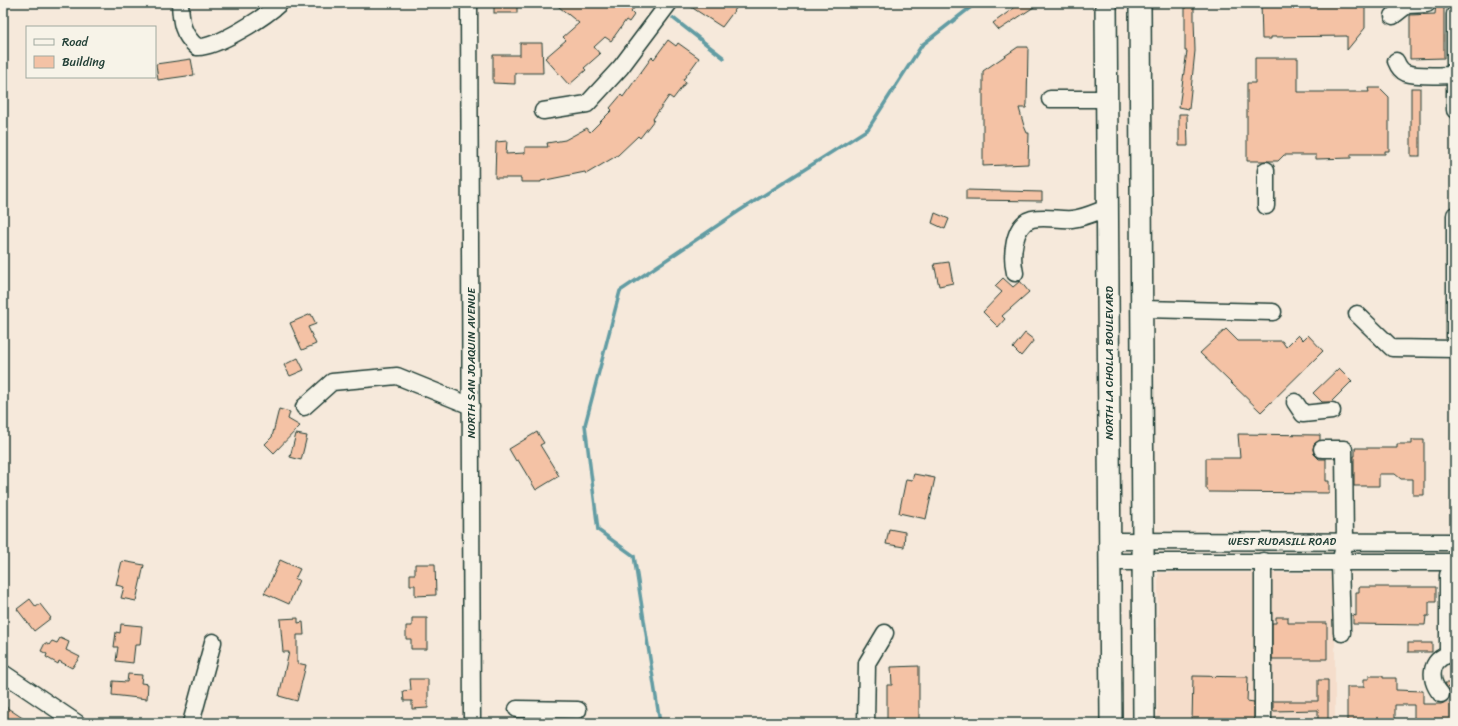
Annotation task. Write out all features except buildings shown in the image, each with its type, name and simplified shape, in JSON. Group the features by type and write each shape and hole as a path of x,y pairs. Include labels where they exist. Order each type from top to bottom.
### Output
{"main road":[{"name":"NORTH LA CHOLLA BOULEVARD","path":"1106,3 1111,723"},
{"path":"1140,3 1144,723"}],"street":[{"path":"180,3 182,27 185,34 197,47 204,48 216,44 230,36 280,3"},
{"name":"NORTH SAN JOAQUIN AVENUE","path":"469,3 472,723"},
{"path":"543,111 587,104 621,67 665,4"},
{"path":"1393,16 1407,5 1427,4"},
{"path":"1455,14 1455,110"},
{"path":"1396,61 1399,68 1406,73 1415,75 1455,75"},
{"path":"1050,99 1106,99"},
{"path":"1266,170 1266,206"},
{"path":"1015,273 1013,265 1013,244 1020,229 1026,222 1033,219 1074,219 1107,208"},
{"path":"1357,314 1392,348 1455,349 1455,214"},
{"path":"1142,309 1273,312"},
{"path":"304,407 332,382 397,376 471,406"},
{"path":"1295,402 1303,414 1332,411"},
{"path":"1322,449 1344,449 1345,542 1340,562 1342,633"},
{"name":"WEST RUDASILL ROAD","path":"1110,541 1455,542"},
{"path":"1263,561 1263,723"},
{"name":"WEST RUDASILL ROAD","path":"1110,562 1455,562"},
{"path":"1441,694 1433,681 1432,674 1438,661 1452,655 1448,575 1455,566"},
{"path":"866,723 868,663 885,634"},
{"path":"191,723 213,642"},
{"path":"3,673 77,723"},
{"path":"517,709 547,716 578,710"}],"shaded area":[{"path":"1158,573 1335,573 1335,723 1157,723"}],"waterway":[{"path":"660,723 634,556 598,530 585,425 620,291 739,211 868,129 922,45 976,3"},
{"path":"673,18 724,58"}],"tunnel":[{"path":"1441,694 1455,697"}]}
